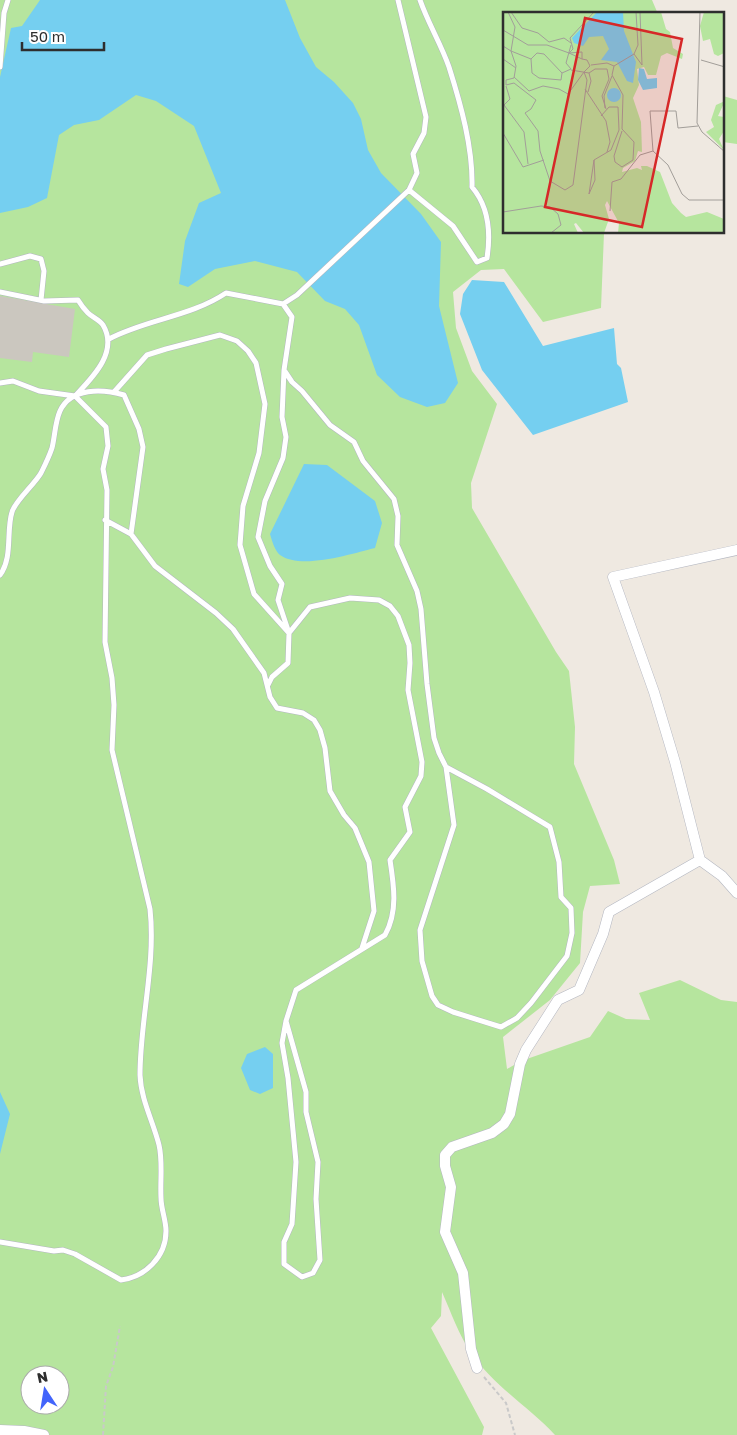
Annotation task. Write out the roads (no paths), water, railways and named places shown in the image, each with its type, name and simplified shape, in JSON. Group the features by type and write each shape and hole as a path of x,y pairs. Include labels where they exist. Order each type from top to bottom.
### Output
{"street":[{"path":"737,550 613,577 657,700 700,860 722,876 737,893"},
{"path":"477,1368 471,1349 463,1273 445,1232 451,1192 445,1166 445,1155 457,1144 500,1129 508,1119 520,1064 526,1050 558,1000 579,990 603,934 609,912 700,860"},
{"path":"0,1430 24,1431 44,1435"}],"lane":[{"path":"0,67 4,13 8,0"},
{"path":"109,339 149,322 186,314 210,304 226,293 284,304 297,295 409,190 417,173 413,154 424,134 426,118 398,0"},
{"path":"409,190 453,226 477,262 488,258 490,240 483,201 472,187 472,169 460,105 448,65 431,30 420,0"},
{"path":"0,264 30,256 41,259 44,271 43,301"},
{"path":"0,292 43,301 78,300 88,314 102,323 109,339 105,355 96,373 75,396"},
{"path":"268,685 272,676 288,663 289,633 278,600 282,584 270,566 258,537 265,501 283,458 286,437 282,417 284,370 292,317 284,304"},
{"path":"114,392 147,355 166,349 220,334 237,341 248,351 256,363 265,404 259,453 243,506 240,545 254,594 289,633"},
{"path":"284,370 292,382 330,425 354,442 363,461 394,499 398,516 397,545 417,591 423,627 427,684 434,738 446,767 454,825 420,930 422,961 432,996 438,1005 501,1028 517,1018 531,1004 568,956 572,933 572,908 561,897 559,862 550,827 446,767"},
{"path":"0,383 13,381 39,391 75,396 106,427 108,446 103,469 107,490 105,520 105,642 112,678 114,705 112,750 150,909 152,933 146,1009 143,1022 140,1077 143,1097 159,1144 162,1163 161,1199 166,1233 156,1260 145,1273 122,1280 76,1254 63,1250 54,1251 0,1242"},
{"path":"0,575 4,570 12,510 36,481 52,449 59,412 65,402 75,396 98,390 124,395 139,429 142,447 131,534"},
{"path":"105,520 131,534 155,566 216,613 233,629 264,673 270,697 277,708 303,713 314,720 320,730 325,748 330,791 344,815 355,828 369,862 374,911 362,948"},
{"path":"286,1022 306,1092 306,1112 318,1162 316,1199 320,1260 313,1274 302,1276 284,1264 282,1254 284,1242 292,1224 296,1162 288,1078 282,1043 286,1022 296,990 384,935 392,922 394,894 390,860 410,832 405,807 421,776 420,744 408,690 409,645 398,616 390,606 379,600 350,598 321,603 304,613 289,633"}],"water":[{"path":"40,0 285,0 300,38 316,67 334,82 353,103 361,119 368,150 381,173 421,214 441,242 439,306 458,383 445,403 427,407 400,397 377,375 359,325 345,309 325,301 297,272 255,261 215,269 188,287 179,284 185,241 199,203 221,193 194,126 156,101 136,95 99,120 74,125 59,135 47,198 28,207 0,213 0,77 11,28 22,26"},
{"path":"472,280 504,282 543,346 614,328 617,364 621,368 628,402 533,435 482,370 460,314 463,294"},
{"path":"304,464 327,465 375,501 382,523 375,548 340,557 313,561 289,559 278,553 270,534"},
{"path":"265,1047 273,1054 273,1088 260,1094 250,1090 241,1068 247,1054"},
{"path":"0,1092 10,1114 0,1154"}]}
